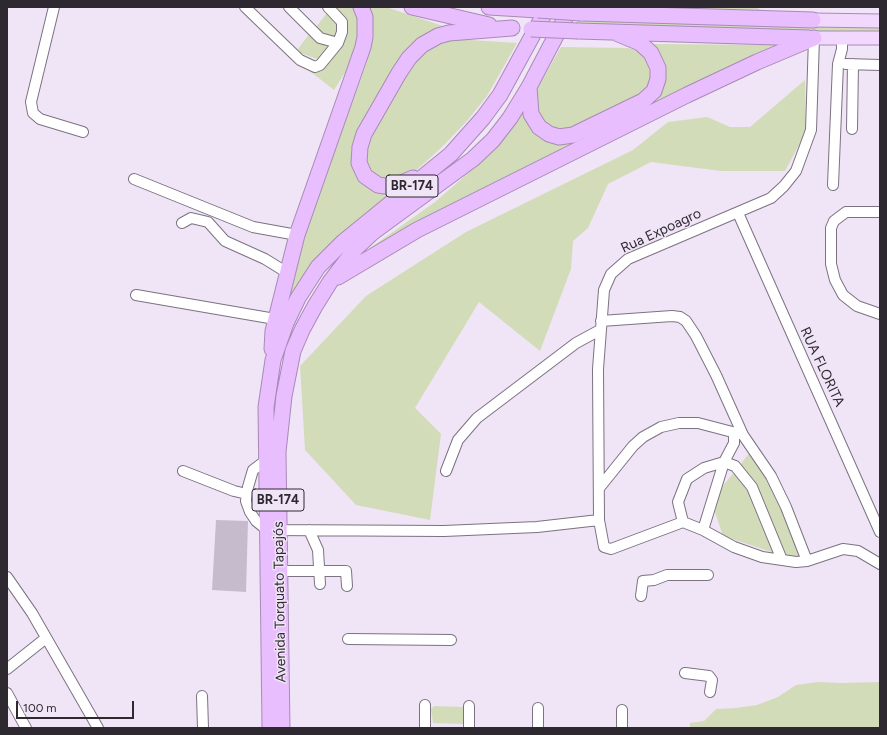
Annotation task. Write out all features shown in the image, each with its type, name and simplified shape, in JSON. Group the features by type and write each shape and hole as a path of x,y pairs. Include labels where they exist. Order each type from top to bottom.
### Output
{"highway":[{"path":"274,360 272,342 275,319 286,272 297,235 363,48 365,37 365,17 361,7"},
{"path":"412,7 455,18 512,28 814,38"},
{"path":"489,7 576,10 597,14 814,20"},
{"path":"597,14 624,7"},
{"path":"779,7 814,20"},
{"name":"Avenida Torquato Tapajós","path":"282,728 280,571 273,530 265,461 266,407 274,360 286,323 298,298 318,267 343,242 451,154 483,118 500,95 544,9"},
{"name":"Avenida Torquato Tapajós","path":"270,728 273,530 278,452 284,396 293,351 302,330 330,282 356,248 372,233 459,170 493,140 510,118 576,10"},
{"path":"451,154 407,182 392,187 378,185 365,176 359,163 360,147 371,121 409,58 422,45 438,36 512,28"},
{"path":"529,87 532,114 539,127 549,134 559,137 573,135 643,101 654,91 658,79 658,68 651,53 640,43 616,32"},
{"path":"330,282 376,253 424,226 687,95 757,62 814,38"}],"main road":[{"path":"814,20 880,21"},
{"path":"814,38 880,38"}],"street":[{"path":"54,7 31,102 33,113 40,119 83,132"},
{"path":"245,7 300,60 310,66 315,67 320,65 338,43 342,32 342,22 328,7"},
{"path":"289,7 320,38 338,43"},
{"name":"Rua Expoagro","path":"683,522 609,549 604,547 599,520 600,487 598,369 604,290 611,274 628,259 688,232 738,213 771,198 784,186 796,171 811,130 814,38"},
{"path":"833,185 839,61 842,49 842,38"},
{"path":"839,61 880,58"},
{"path":"839,61 853,64 880,65"},
{"path":"852,129 853,64"},
{"path":"134,179 252,227 297,235"},
{"path":"880,212 846,212 839,216 831,228 831,264 834,280 844,295 857,306 880,314"},
{"name":"RUA FLORITA","path":"738,213 880,532"},
{"path":"182,222 191,218 208,222 225,241 265,259 286,272"},
{"path":"136,295 275,319"},
{"path":"446,471 458,440 477,418 576,343 601,326 672,316 680,317 686,321 696,336 716,375 739,433 771,476 786,507 807,561"},
{"path":"600,487 633,446 643,437 661,427 679,423 698,423 739,433"},
{"path":"703,530 721,462 739,433"},
{"path":"265,461 253,470 246,501 250,512 256,521 273,530 464,530 537,527 599,520"},
{"path":"782,560 752,487 735,466 721,462 704,468 687,479 678,502 683,522 703,530 734,547 753,555 782,560 796,562 807,561 843,549 858,551 880,564"},
{"path":"183,471 234,491 247,494"},
{"path":"309,530 318,550 320,584"},
{"path":"280,571 346,571 347,586"},
{"path":"641,596 643,581 654,580 668,575 708,576"},
{"path":"7,577 32,613 98,728"},
{"path":"7,669 46,638"},
{"path":"348,639 451,640"},
{"path":"685,673 709,676 712,680 710,692"},
{"path":"7,693 26,728"},
{"path":"202,696 203,728"},
{"path":"425,705 425,728"},
{"path":"470,706 470,728"},
{"path":"538,708 538,728"},
{"path":"622,710 622,728"}],"green space":[{"path":"334,7 355,7 358,23 358,40 351,63 334,90 311,72 321,69 345,37"},
{"path":"365,7 386,7 452,29 432,35 353,152 392,194 365,214 339,237 283,314 289,277 367,62 369,52"},
{"path":"756,7 764,12 642,8"},
{"path":"327,13 339,25 339,33 334,38 324,34 316,27"},
{"path":"577,21 880,25 880,33 575,26"},
{"path":"310,33 328,47 320,58 317,59 301,53 298,49"},
{"path":"454,39 517,43 487,96 466,122 442,147 410,176 393,182 370,174 362,151 411,63 431,44"},
{"path":"652,44 779,45 366,254 370,248 435,202 466,175 479,162 523,106 543,138 650,101"},
{"path":"561,47 628,48 638,51 646,57 652,71 648,90 574,130 558,132 539,120 535,93"},
{"path":"805,80 806,132 785,171 721,171 651,162 608,184 588,228 573,241 571,269 540,351 479,302 415,408 441,434 430,520 356,505 305,450 300,366 366,296 466,232 633,150 668,122 707,117 730,127 750,127"},
{"path":"751,451 766,468 807,559 787,557 723,536 715,512 719,491"},
{"path":"818,682 880,682 880,728 690,728 690,723 704,721 716,709 757,705 778,697 796,685"},
{"path":"434,706 464,707 465,724 433,723 431,709"}],"building":[{"path":"216,520 248,521 246,592 212,590"}]}
